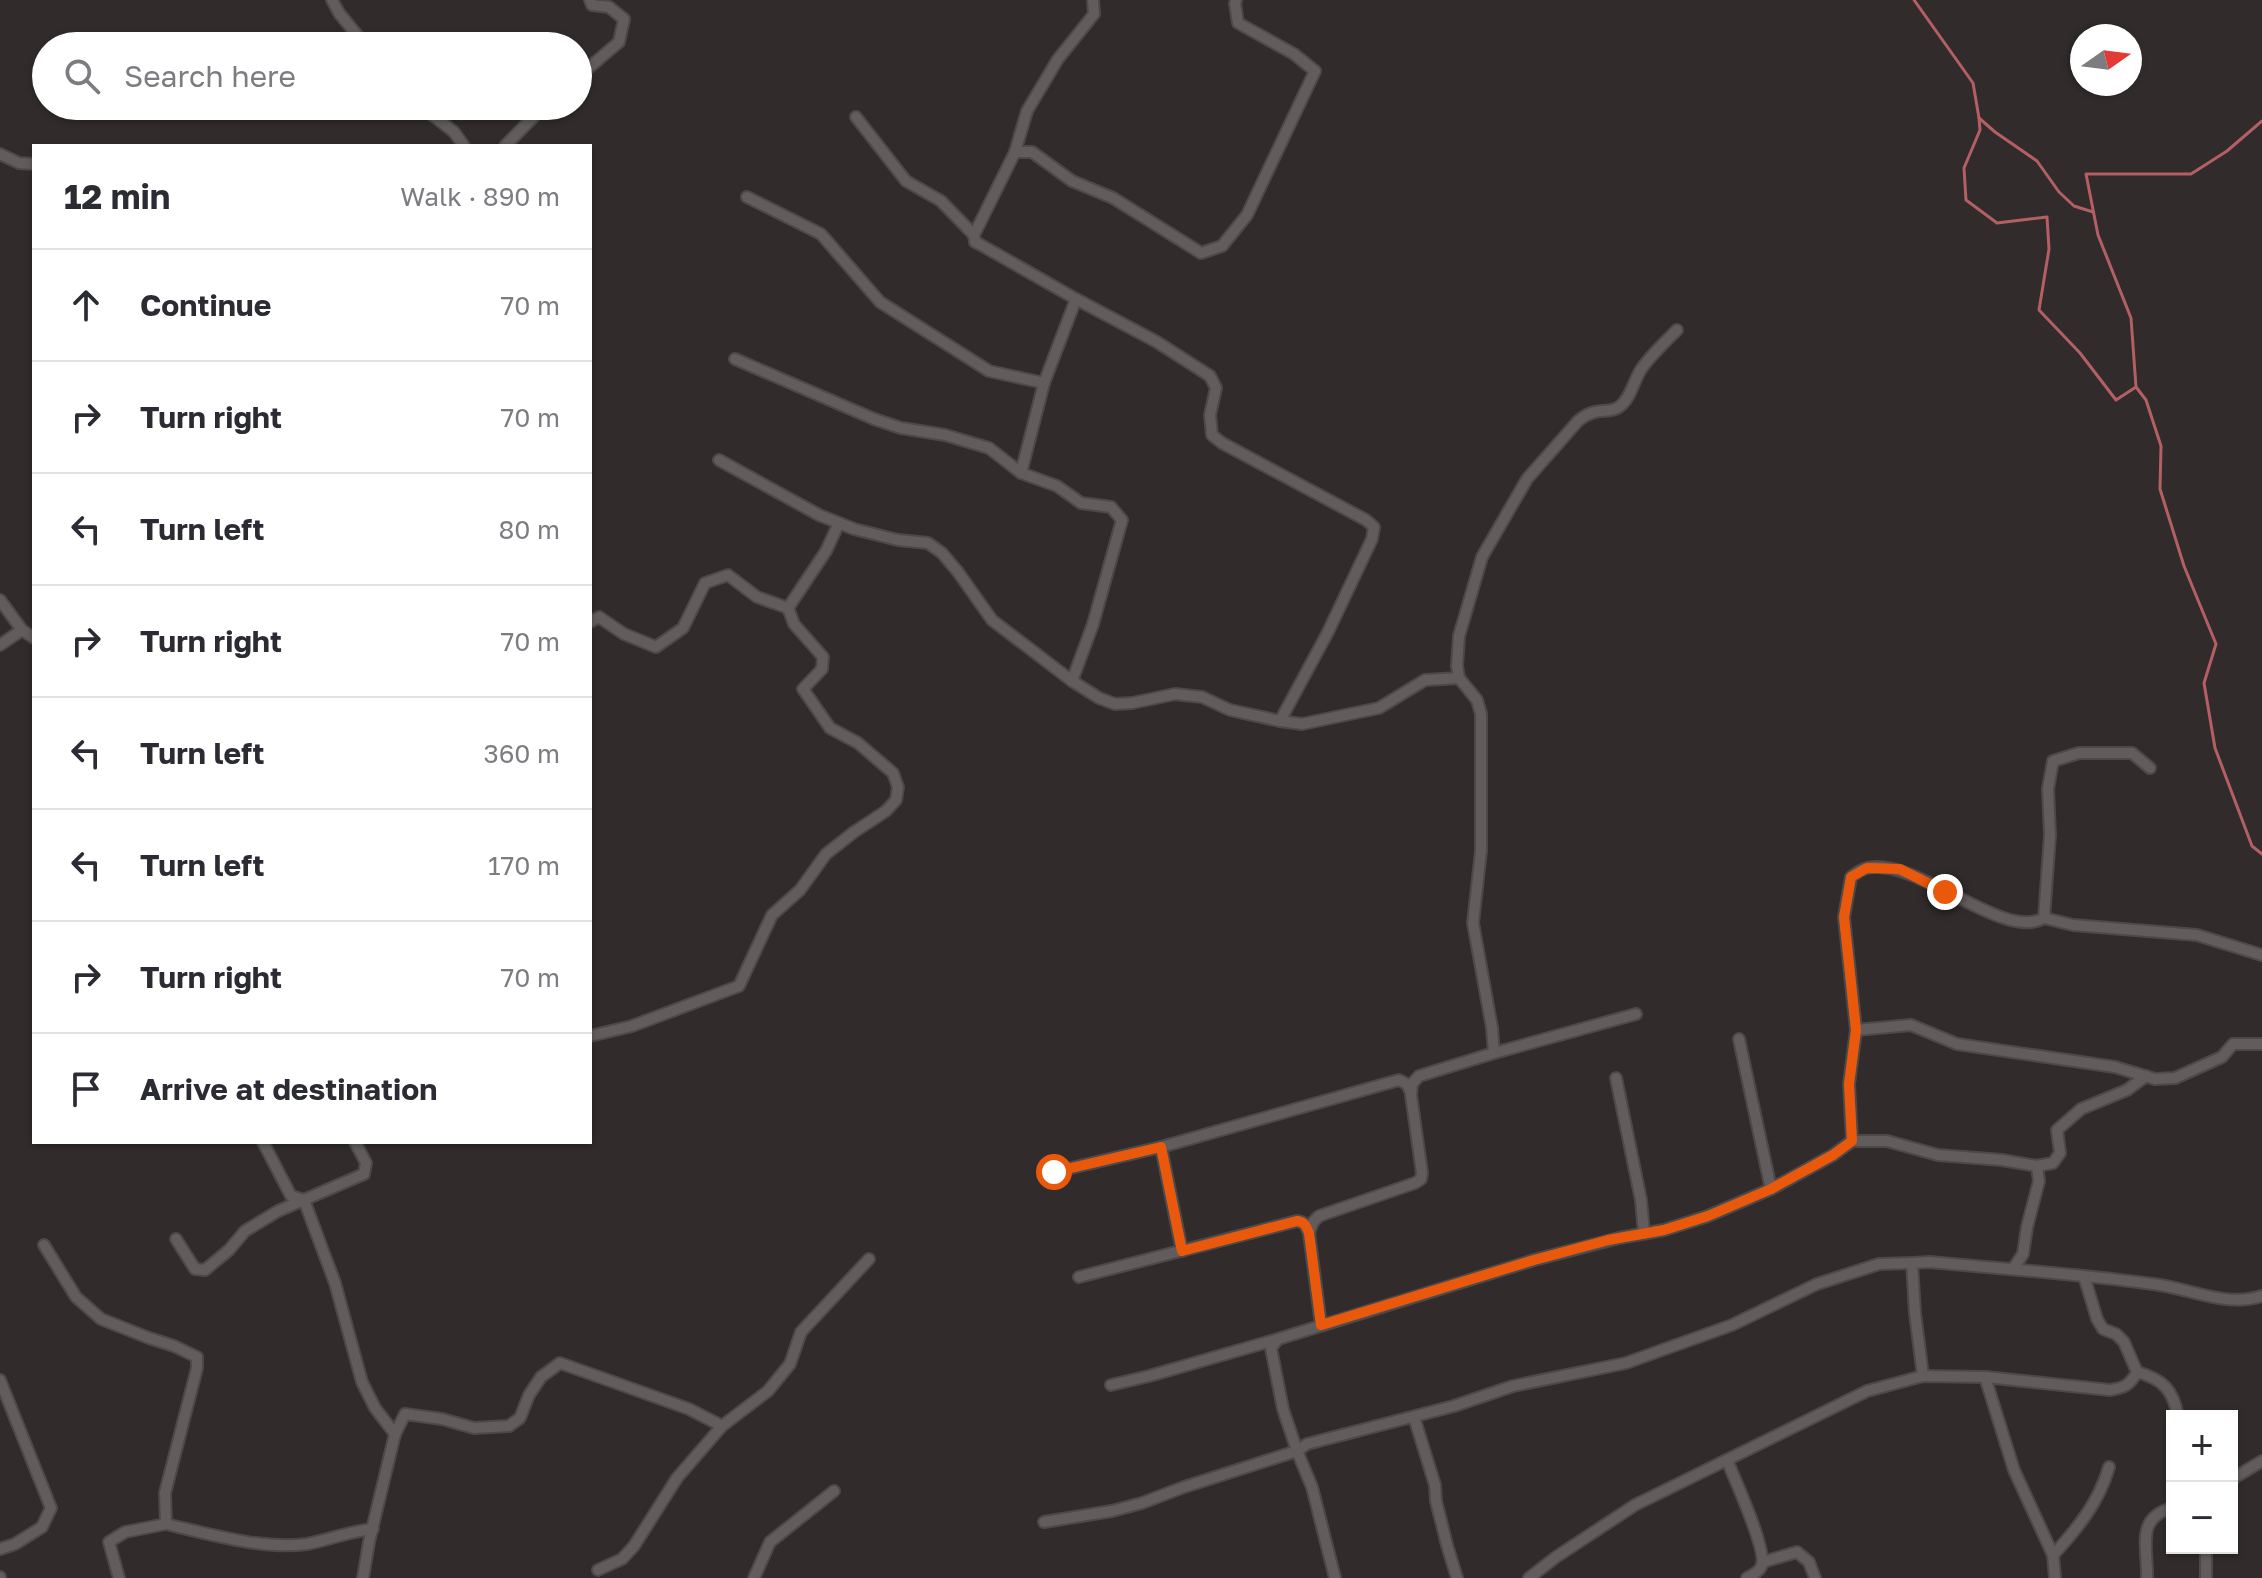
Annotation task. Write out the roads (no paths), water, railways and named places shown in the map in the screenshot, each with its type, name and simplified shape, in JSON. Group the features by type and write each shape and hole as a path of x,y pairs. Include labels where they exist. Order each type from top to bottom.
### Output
{"street":[{"path":"332,0 355,32"},
{"path":"590,0 592,5 609,7 624,19 619,42 592,65"},
{"path":"1093,0 1094,14 1058,59 1027,111 1015,152 974,235 975,242 1157,342 1210,376 1216,388 1210,415 1212,435 1374,527 1372,539 1328,632 1280,721"},
{"path":"1015,152 1032,152 1072,181 1113,198 1201,253 1222,246 1247,215 1315,71 1294,54 1238,23 1236,0"},
{"path":"856,117 906,181 941,201 974,235"},
{"path":"439,120 463,144"},
{"path":"507,144 530,120"},
{"path":"0,154 19,163 32,164"},
{"path":"747,197 821,234 880,302 989,371 1044,383"},
{"path":"1021,473 1044,383 1076,299"},
{"path":"1494,1053 1473,923 1481,851 1481,714 1477,700 1459,678 1459,636 1482,557 1527,479 1587,413 1619,408 1641,369 1677,330"},
{"path":"735,359 874,419 989,448 1021,473 1057,486 1081,503 1111,507 1122,520 1093,624 1072,681"},
{"path":"719,460 839,523 898,540 928,543 942,553 958,572 992,620 1072,681 1115,704 1175,694 1202,697 1230,710 1302,724 1379,708 1425,680 1459,678"},
{"path":"788,608 826,551 839,523"},
{"path":"592,621 599,617 624,634 656,647 683,628 705,583 728,575 757,597 788,608 794,624 823,657 822,669 803,689 830,728 858,743 893,773 898,787 896,800 886,811 826,854 800,890 772,915 739,986 632,1026 592,1036"},
{"path":"0,600 22,630 32,637"},
{"path":"0,645 22,630"},
{"path":"2044,918 2050,835 2048,789 2053,761 2079,753 2132,753 2150,768"},
{"path":"1852,1141 1849,1084 1856,1030 1844,917 1851,877 1867,868 1900,869 2012,921 2036,923 2044,918 2073,925 2197,935 2262,955"},
{"path":"1411,1095 1412,1084 1419,1076 1636,1014"},
{"path":"1856,1030 1911,1025 1957,1044 2115,1067 2155,1079 2175,1078 2222,1057 2233,1044 2262,1044"},
{"path":"1739,1039 1771,1189"},
{"path":"1111,1385 1278,1339 1534,1260 1664,1230 1708,1216 1771,1189 1852,1141 1887,1141 1938,1155 2037,1166 2053,1163 2060,1153 2057,1130 2070,1117 2081,1109 2127,1090 2146,1076"},
{"path":"1616,1078 1641,1200 1644,1233"},
{"path":"1054,1172 1161,1147 1399,1080 1407,1084 1421,1179 1319,1216 1309,1233"},
{"path":"264,1144 291,1196 304,1200"},
{"path":"176,1239 195,1269 205,1270 229,1250 245,1231 278,1211 364,1174 366,1163 356,1144"},
{"path":"1161,1147 1182,1251"},
{"path":"2013,1269 2023,1254 2039,1181 2037,1166"},
{"path":"304,1200 335,1283 362,1382 375,1408 395,1434"},
{"path":"1079,1277 1297,1221 1306,1225 1309,1233 1321,1325"},
{"path":"44,1245 76,1297 101,1319 197,1357 197,1368 165,1493 166,1524"},
{"path":"598,1570 622,1559 634,1546 677,1478 722,1426 768,1391 790,1364 801,1332 869,1259"},
{"path":"1044,1522 1142,1503 1297,1451 1307,1444 1414,1417 1513,1386 1626,1363 1732,1325 1817,1284 1879,1264 1930,1262 2175,1286 2206,1297 2247,1301 2262,1296"},
{"path":"1912,1263 1923,1376"},
{"path":"2084,1276 2103,1329 2116,1334 2124,1342 2137,1372 2168,1388 2175,1398 2177,1410"},
{"path":"1278,1339 1271,1348 1283,1409 1312,1487 1335,1578"},
{"path":"363,1578 395,1434 405,1414 442,1419 474,1428 509,1426 520,1418 529,1395 541,1377 560,1363 689,1409 722,1426"},
{"path":"1529,1578 1635,1505 1867,1391 1923,1376 1985,1377 2110,1390 2123,1388 2137,1372"},
{"path":"1985,1377 2014,1470 2053,1555 2055,1578"},
{"path":"0,1380 51,1508 42,1527 15,1544 0,1549"},
{"path":"1414,1417 1435,1485 1436,1501 1457,1578"},
{"path":"1727,1460 1756,1533 1763,1562 1761,1569 1747,1578"},
{"path":"2238,1475 2262,1461"},
{"path":"2053,1555 2100,1495 2109,1467"},
{"path":"754,1578 770,1542 834,1491"},
{"path":"2147,1578 2146,1536 2149,1521 2156,1512 2166,1510"},
{"path":"119,1578 109,1542 125,1532 166,1524 252,1543 305,1544 373,1529"},
{"path":"1763,1562 1797,1552 1809,1562 1815,1578"},
{"path":"2206,1554 2206,1578"}],"waterway":[{"path":"1914,0 1973,83 1980,130 1964,168 1966,200 1997,223 2047,217 2049,249 2039,310 2080,353 2116,400 2136,387"},
{"path":"1979,118 2037,161 2059,192 2074,206 2093,212"},
{"path":"2262,121 2227,151 2191,174 2086,174 2098,235 2131,318 2136,387 2146,400 2161,446 2160,489 2184,566 2216,644 2204,683 2215,748 2252,846 2262,854"}]}
